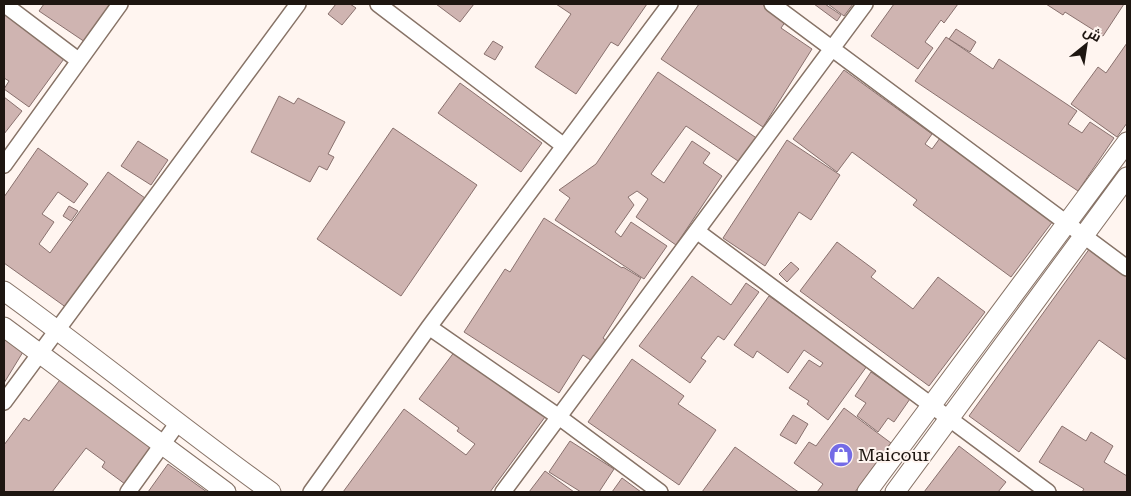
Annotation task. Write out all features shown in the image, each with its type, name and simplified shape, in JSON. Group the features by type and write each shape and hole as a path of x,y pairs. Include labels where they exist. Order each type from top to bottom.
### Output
{"street":[{"path":"4,4 78,60"},
{"path":"4,165 120,4"},
{"path":"4,402 298,4"},
{"path":"378,4 564,146"},
{"path":"311,492 429,327 670,4"},
{"path":"772,4 1068,222 1127,268"},
{"path":"503,492 698,232 865,4"},
{"path":"866,492 1127,142"},
{"path":"896,492 1127,177"},
{"path":"698,232 1048,492"},
{"path":"4,291 58,330 177,424 271,492"},
{"path":"4,326 226,492"},
{"path":"429,327 559,416 660,492"},
{"path":"128,492 164,445 177,424"}],"building":[{"path":"44,4 111,4 85,42 39,11"},
{"path":"336,4 350,4 356,8 342,25 328,14"},
{"path":"436,4 474,4 460,22"},
{"path":"556,4 647,4 618,46 611,42 576,94 535,67 571,14"},
{"path":"699,4 766,4 788,18 781,28 812,49 763,127 661,59"},
{"path":"814,4 825,4 841,15 837,21"},
{"path":"828,4 853,4 844,16"},
{"path":"894,4 958,4 944,23 941,20 925,42 933,48 918,69 871,36"},
{"path":"1046,4 1124,4 1103,36 1065,12 1063,15"},
{"path":"4,9 66,56 29,107 4,89 9,81 4,78"},
{"path":"956,29 976,42 970,52 949,39"},
{"path":"946,37 993,69 999,59 1077,111 1068,124 1082,133 1090,122 1114,138 1078,191 915,81"},
{"path":"493,41 503,47 495,60 484,54"},
{"path":"1127,43 1127,123 1117,137 1071,104 1098,67 1106,73"},
{"path":"844,70 932,134 925,144 932,149 940,138 1053,221 1011,277 913,205 917,200 852,152 837,172 793,139"},
{"path":"658,72 758,139 741,163 686,126 651,174 664,183 692,141 710,153 703,163 722,176 676,245 636,217 648,199 637,191 628,197 634,205 615,232 621,237 631,222 667,246 644,279 555,220 570,198 559,190 596,164"},
{"path":"460,83 542,143 521,172 438,113"},
{"path":"279,96 294,104 298,98 345,122 328,154 334,157 327,170 319,166 310,182 251,152"},
{"path":"4,97 22,111 4,134"},
{"path":"393,128 477,185 401,296 317,239"},
{"path":"787,140 840,175 811,220 799,212 765,266 723,238"},
{"path":"138,141 168,160 151,185 121,166"},
{"path":"38,148 88,184 74,203 58,192 42,214 54,222 39,244 50,253 108,172 145,198 67,308 4,263 4,197"},
{"path":"69,206 78,211 71,221 63,216"},
{"path":"544,218 641,278 603,338 608,342 595,363 583,355 559,393 464,332 505,269 510,272"},
{"path":"837,242 876,271 871,277 913,309 938,277 985,312 929,386 800,291"},
{"path":"1090,248 1127,275 1127,360 1099,340 1019,452 969,416"},
{"path":"791,262 799,269 787,282 779,274"},
{"path":"692,276 731,305 746,283 759,292 724,340 718,336 701,358 706,361 690,383 639,346"},
{"path":"769,296 867,366 828,420 807,404 809,401 789,388 809,360 820,367 823,363 804,350 788,373 757,351 753,358 734,345"},
{"path":"4,333 26,347 4,383"},
{"path":"455,351 545,417 490,492 343,492 404,409 466,455 475,444 457,431 459,428 419,399"},
{"path":"632,359 684,396 678,404 716,430 679,485 588,422"},
{"path":"871,372 903,394 905,391 912,396 894,422 888,418 878,432 857,416 866,403 855,396"},
{"path":"62,377 154,446 125,484 102,467 105,462 86,448 52,492 4,492 4,445 24,418 29,421"},
{"name":"Maicour","path":"844,408 891,443 855,492 817,492 823,484 794,463 809,442 816,446"},
{"path":"793,415 808,424 796,444 780,435"},
{"path":"1062,426 1086,441 1091,432 1113,446 1104,462 1127,476 1127,492 1082,492 1084,489 1039,462"},
{"path":"570,441 614,469 599,492 581,492 549,472"},
{"path":"959,446 1006,482 998,492 924,492"},
{"path":"735,447 797,491 800,492 702,492"},
{"path":"168,464 207,492 148,492"},
{"path":"545,471 574,492 529,492"},
{"path":"622,478 641,492 612,492"}],"place":[{"name":"Maicour","path":"841,455"}]}
